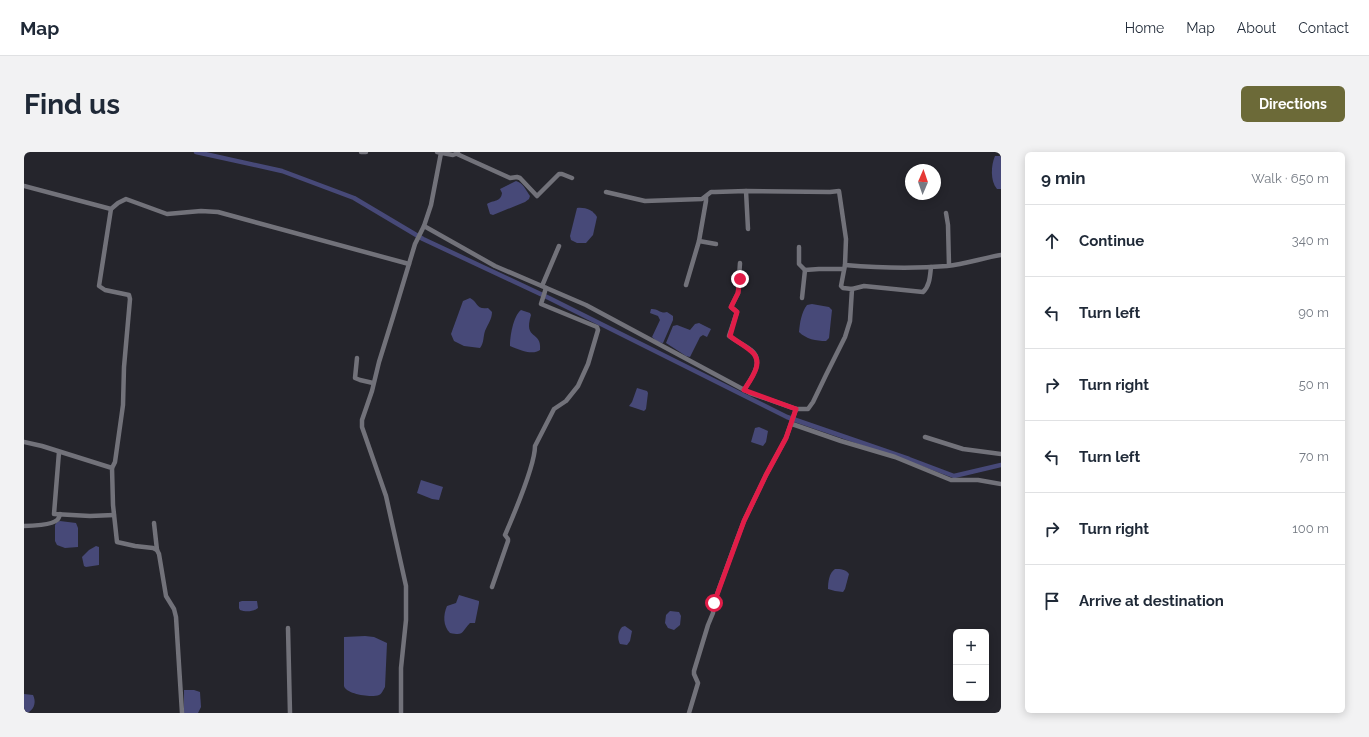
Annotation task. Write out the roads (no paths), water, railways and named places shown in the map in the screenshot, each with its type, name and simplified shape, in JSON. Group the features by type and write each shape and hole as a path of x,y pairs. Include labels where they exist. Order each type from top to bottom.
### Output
{"street":[{"path":"361,152 366,152"},
{"path":"401,713 401,668 406,620 406,586 386,496 362,428 362,420 415,244 433,200 439,152 458,153 510,178 520,178 538,196 559,174 572,178"},
{"path":"24,186 111,209"},
{"path":"746,191 748,230"},
{"path":"606,192 645,201 702,199 711,192 839,191 846,240 845,267 841,286 843,288 852,289 864,286 923,292 926,290 929,283 931,267"},
{"path":"686,285 699,241 706,197"},
{"path":"157,550 117,542 112,468 115,462 123,405 124,367 130,299 129,295 105,290 99,286 111,209 126,199 167,214 201,211 218,212 409,264"},
{"path":"946,213 948,225 949,266"},
{"path":"423,227 495,266 544,289 586,305 744,390 796,411 808,410 814,402 846,337 850,321 852,289"},
{"path":"699,241 716,244"},
{"path":"492,587 508,541 505,535 528,474 535,451 535,446 554,409 566,401 578,386 588,364 598,330 597,327 541,304 544,289 559,246"},
{"path":"799,247 799,264 805,270 845,267 949,266 1001,254"},
{"path":"740,263 738,293 731,307 737,312 730,336 752,352 757,358 757,364 752,378 744,390"},
{"path":"802,298 805,270"},
{"path":"357,358 355,378 374,383"},
{"path":"689,713 698,683 694,670 713,613 714,603 720,586 744,521 786,438 796,411"},
{"path":"792,422 841,441 895,457 951,480 978,480 1001,484"},
{"path":"925,437 963,449 1001,454"},
{"path":"24,442 42,446 112,468"},
{"path":"59,452 54,514 90,516 114,515"},
{"path":"24,526 36,526 52,523 57,521 60,514"},
{"path":"154,523 157,550 166,596 174,609 176,617 182,713"},
{"path":"288,628 290,713"}],"water":[{"path":"995,156 1001,156 1001,189 997,189 992,177 992,168"},
{"path":"516,181 521,183 524,187 530,196 529,199 493,215 490,214 487,204 500,198 502,193 500,189"},
{"path":"577,208 583,208 593,212 597,217 593,235 586,243 577,243 571,240 570,236"},
{"path":"470,298 479,307 488,308 492,312 491,319 485,331 480,348 464,346 454,341 451,334 463,301"},
{"path":"812,304 829,307 832,310 829,338 826,341 811,339 799,332 803,311 807,305"},
{"path":"651,309 667,312 673,316 673,320 663,343 652,337 660,320 658,316 650,313"},
{"path":"521,310 530,313 531,315 529,329 540,344 540,350 537,352 529,352 510,346 511,332 514,322"},
{"path":"699,323 711,329 707,337 703,335 700,337 690,357 666,343 673,326 677,325 690,330 695,324"},
{"path":"637,388 647,391 648,393 646,409 644,411 629,406"},
{"path":"759,427 768,431 766,442 763,446 751,442 755,428"},
{"path":"421,480 443,487 439,500 417,493"},
{"path":"60,521 76,523 78,528 78,547 65,548 57,545 55,541 55,525"},
{"path":"96,546 99,547 99,565 84,566 82,557"},
{"path":"835,569 846,571 849,574 843,592 828,589 830,575"},
{"path":"459,595 479,601 479,603 475,623 470,623 461,634 455,634 450,633 444,620 447,606 456,603"},
{"path":"257,601 258,608 249,611 240,610 239,602"},
{"path":"670,611 679,612 681,616 680,625 674,630 668,628 665,623 666,615"},
{"path":"625,626 632,631 630,641 627,645 620,644 618,640 618,635 622,627"},
{"path":"344,637 374,637 387,643 385,687 381,694 375,696 365,696 354,693 346,689 344,686"},
{"path":"184,690 194,690 200,692 201,707 198,713 184,713"},
{"path":"24,694 33,695 34,697 34,706 29,712 24,712"}],"waterway":[{"path":"196,152 282,171 354,198 423,239 549,298 787,417 954,476 1001,465"}]}
